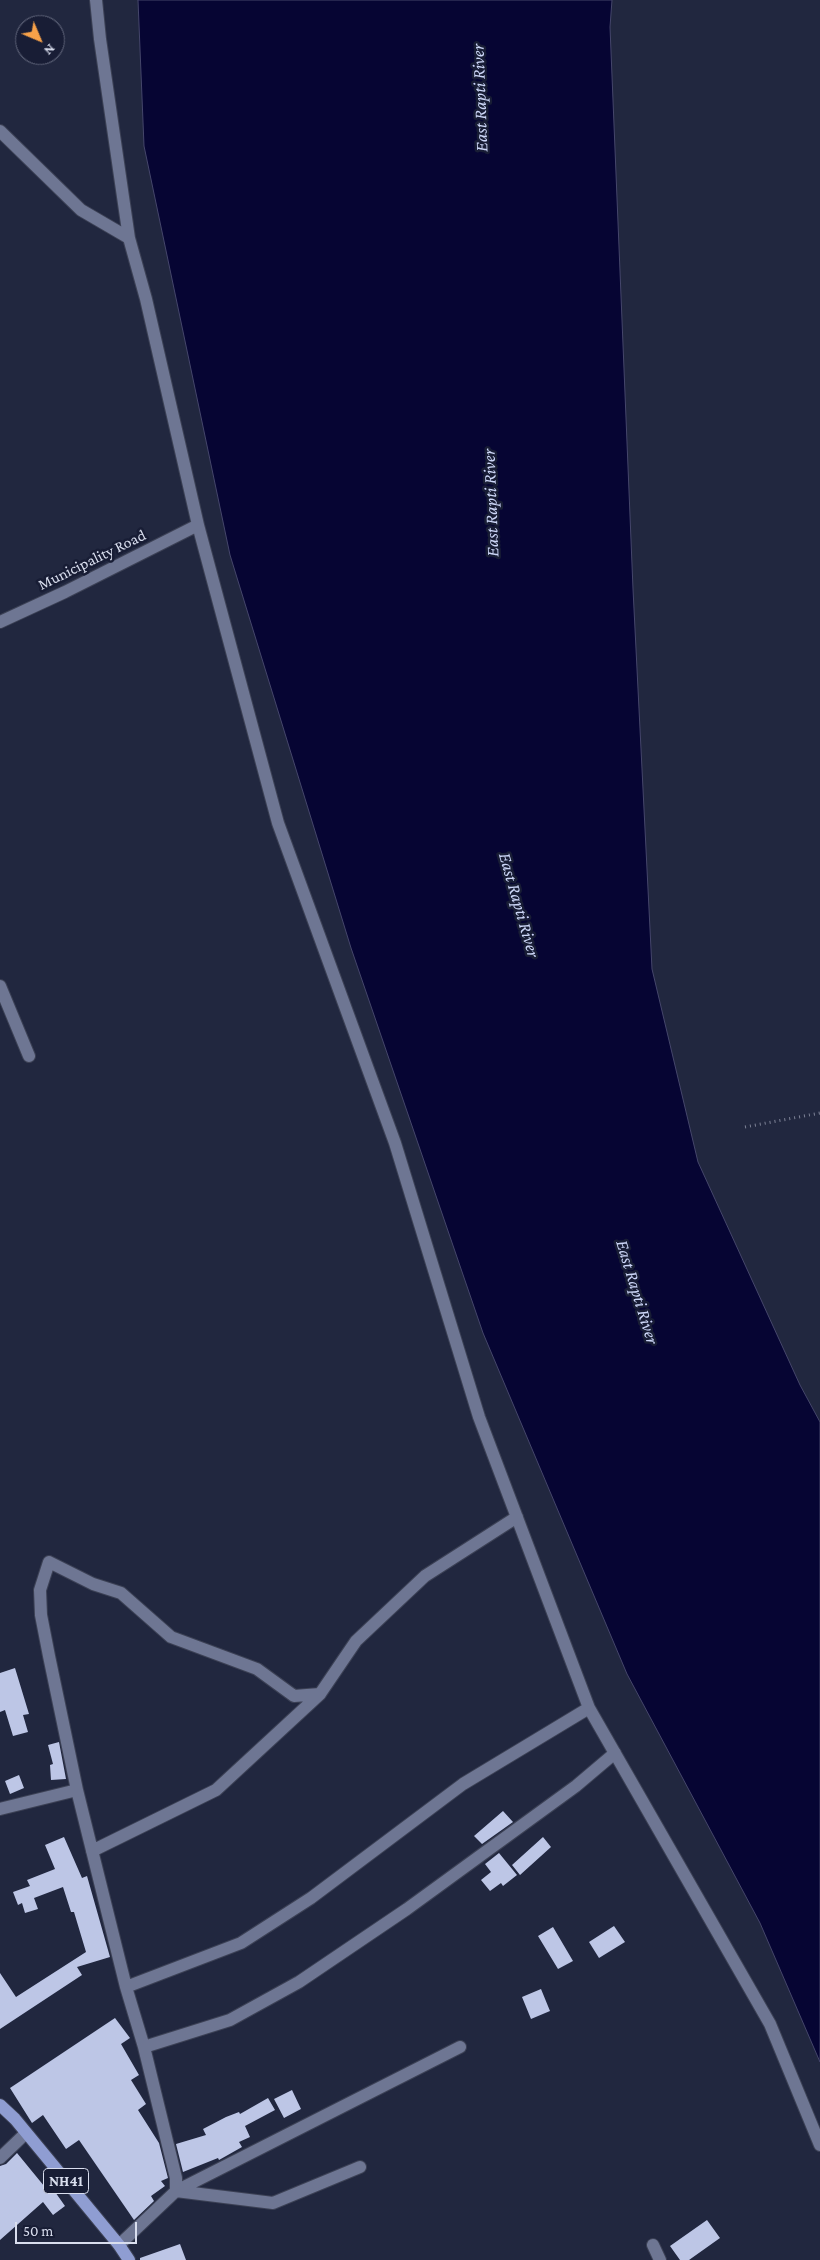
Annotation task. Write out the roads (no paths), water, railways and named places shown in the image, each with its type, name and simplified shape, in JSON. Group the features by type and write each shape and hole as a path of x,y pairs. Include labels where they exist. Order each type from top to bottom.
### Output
{"main road":[{"name":"NH41","path":"0,2105 26,2133 119,2244 129,2260"}],"street":[{"path":"96,0 129,238 148,309 198,525 278,824 395,1143 479,1417 589,1708 770,2024 820,2145"},
{"path":"0,131 81,210 129,238"},
{"name":"Municipality Road","path":"0,622 65,592 198,525"},
{"path":"0,986 29,1056"},
{"path":"92,1852 216,1790 320,1694 356,1641 425,1576 517,1517"},
{"path":"176,2191 176,2178 144,2047 126,1987 77,1790 41,1615 40,1590 49,1562 93,1584 121,1593 171,1637 257,1669 294,1696 320,1694"},
{"path":"126,1987 241,1943 311,1898 463,1784 589,1708"},
{"path":"144,2047 230,2020 299,1982 407,1909 576,1786 614,1753"},
{"path":"0,1809 77,1790"},
{"path":"119,2244 176,2191 460,2047"},
{"path":"0,2158 26,2133"},
{"path":"176,2191 273,2203 360,2167"},
{"path":"653,2245 660,2260"}],"water":[{"name":"East Rapti River","path":"138,0 612,0 610,27 633,589 652,969 698,1162 800,1385 820,1422 820,2062 760,1923 627,1674 483,1333 351,948 230,555 144,146"}]}
